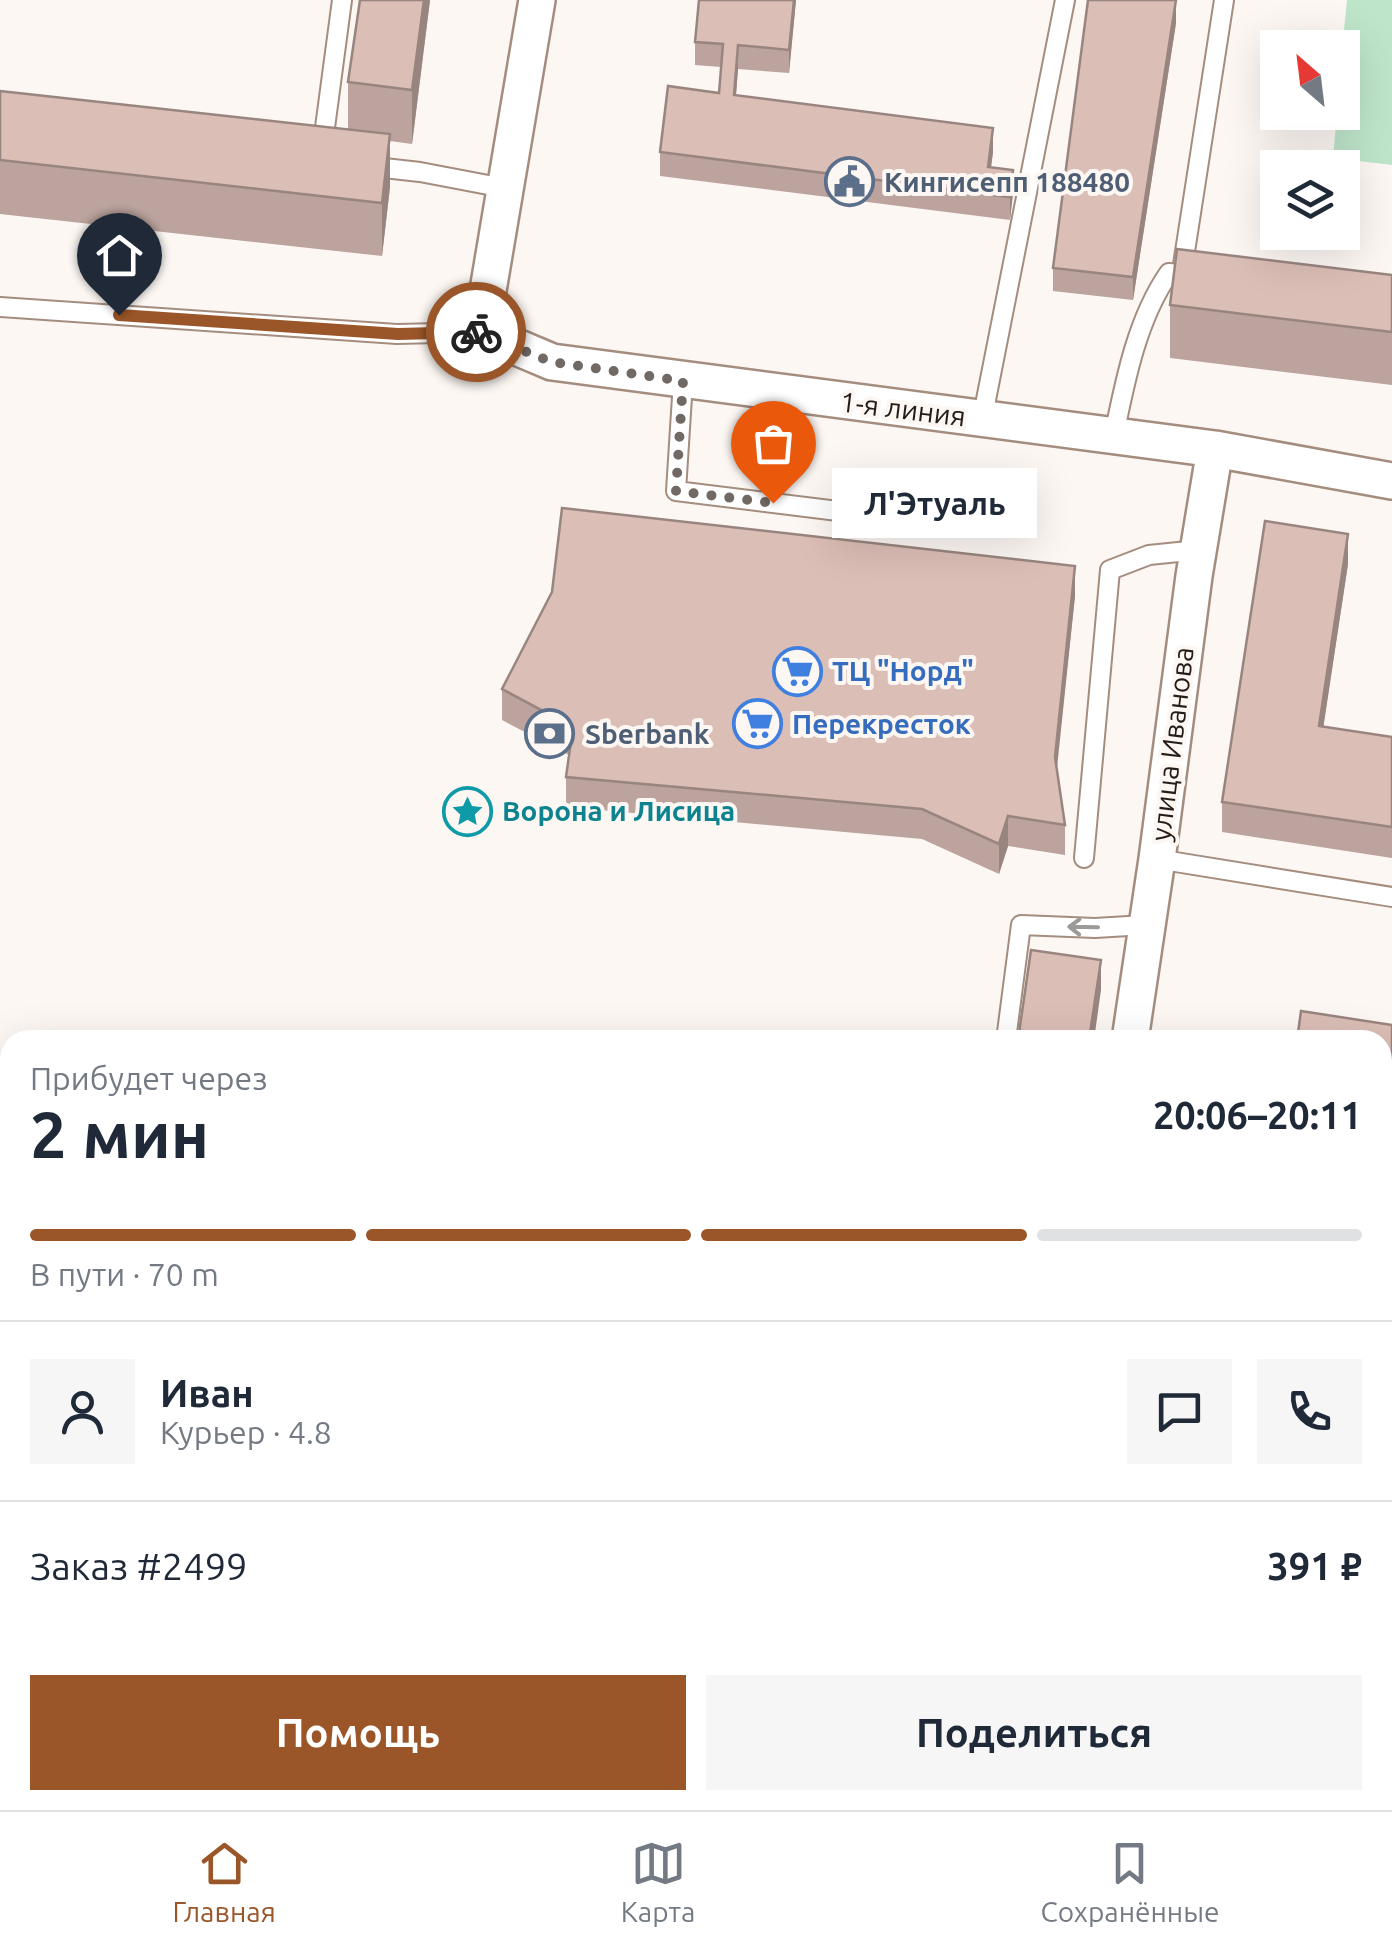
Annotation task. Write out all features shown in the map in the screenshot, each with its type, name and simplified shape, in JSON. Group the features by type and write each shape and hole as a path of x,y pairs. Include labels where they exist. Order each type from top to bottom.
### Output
{"street":[{"path":"481,332 537,0"},
{"name":"1-я линия","path":"481,332 552,362 1215,449 1392,481"},
{"name":"улица Иванова","path":"1131,1030 1215,449"}],"lane":[{"path":"342,0 312,160 420,172 504,188"},
{"path":"982,420 1065,0"},
{"path":"1182,274 1224,0"},
{"path":"1114,436 1124,384 1155,294 1169,273 1220,279"},
{"name":"1-я линия","path":"0,307 398,334 481,332"},
{"path":"683,381 676,491 838,511"},
{"path":"1084,858 1110,570 1149,555 1198,550"},
{"path":"1157,859 1392,897"},
{"path":"1007,1030 1021,925 1145,925"}],"green space":[{"path":"1347,0 1392,0 1392,165 1360,161 1360,150 1334,150 1335,130 1360,130 1360,30 1344,30"}],"building":[{"path":"360,0 424,0 412,90 348,82"},
{"path":"699,0 794,0 789,50 738,45 734,95 993,128 988,167 1013,170 1010,197 660,152 668,86 719,93 723,44 695,42"},
{"path":"1088,0 1176,0 1133,277 1053,268"},
{"path":"0,91 390,134 382,203 0,160"},
{"path":"1177,249 1392,275 1392,332 1170,305"},
{"name":"ТЦ \"Норд\"","path":"562,508 1075,566 1055,757 1065,825 1008,816 999,844 922,809 566,777 573,727 502,689 552,592"},
{"path":"1265,521 1348,534 1319,726 1392,737 1392,827 1222,802"},
{"path":"1031,950 1101,960 1090,1030 1019,1030"},
{"path":"1301,1011 1392,1025 1392,1030 1298,1030"}],"way so far":[{"path":"476,332 552,362 683,381 676,491 773,503"}],"place":[{"name":"Кингисепп 188480","path":"849,182"},
{"name":"Л'Этуаль","path":"773,503"},
{"name":"ТЦ \"Норд\"","path":"797,671"},
{"name":"Перекресток","path":"757,724"},
{"name":"Sberbank","path":"550,734"},
{"name":"Ворона и Лисица","path":"467,811"}],"route":[{"path":"119,315 398,334 476,332"}]}
